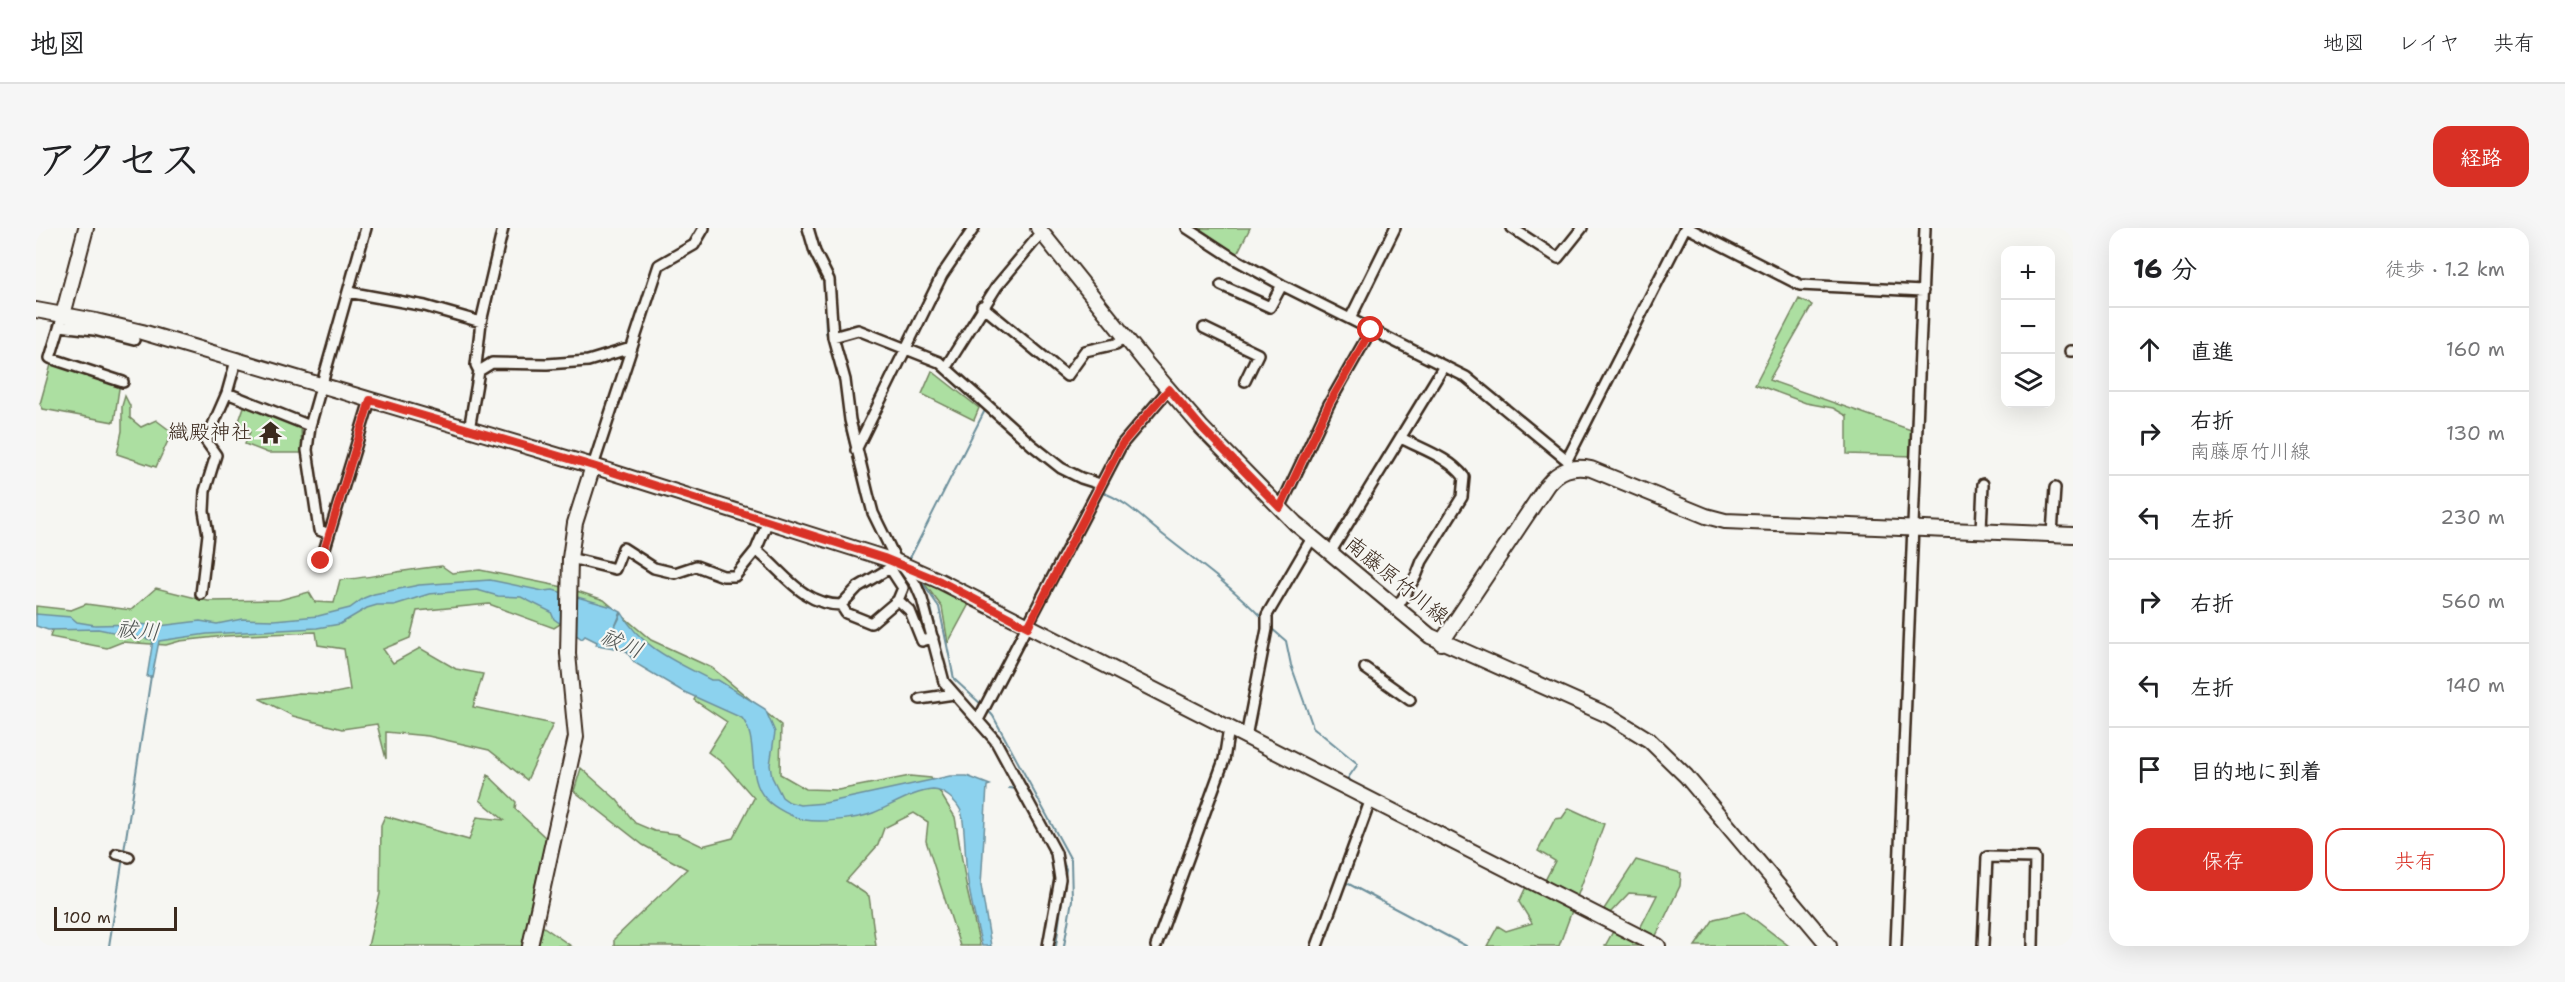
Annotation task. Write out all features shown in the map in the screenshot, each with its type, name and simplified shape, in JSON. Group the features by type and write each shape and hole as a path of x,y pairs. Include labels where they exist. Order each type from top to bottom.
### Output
{"street":[{"path":"86,228 50,358 123,382"},
{"path":"329,534 319,530 307,450 310,426 366,228"},
{"path":"469,430 479,371 476,365 481,322 503,228"},
{"path":"530,946 576,736 568,671 568,588 575,523 659,265 694,245 704,228"},
{"path":"808,228 815,252 830,280 833,337 845,380 856,450 873,513 896,564 903,588 898,600 871,623 846,613 841,605"},
{"path":"856,450 942,275 974,228"},
{"path":"1186,228 1233,258 1282,285 1466,377 1569,464 1591,469 1715,519 2073,535"},
{"path":"1350,319 1395,228"},
{"path":"1512,228 1558,258 1582,228"},
{"path":"1441,643 1547,485 1569,464 1687,228 1800,285 1923,291"},
{"path":"1896,946 1925,228"},
{"path":"946,367 982,306 1021,255 1044,231"},
{"name":"南藤原竹川線","path":"1044,231 1125,337 1202,428 1312,538 1441,643 1610,716 1649,740 1686,776 1829,946"},
{"path":"1221,285 1270,307 1282,285"},
{"path":"348,292 425,306 481,322"},
{"path":"982,306 1067,376 1086,351 1116,344 1125,337"},
{"path":"36,312 134,340"},
{"path":"61,320 123,327 593,466 768,521 940,581 1658,946"},
{"path":"1204,328 1258,354 1245,381"},
{"path":"833,337 858,330 946,367 1032,445 1061,468 1100,484"},
{"path":"1280,508 1329,404 1371,330"},
{"path":"479,371 492,363 547,364 588,361 631,348"},
{"path":"201,594 207,534 204,511 205,491 216,455 206,441 227,393 237,361"},
{"path":"1330,553 1444,366"},
{"path":"979,718 1122,444 1169,389"},
{"path":"227,393 310,426"},
{"path":"321,561 370,400"},
{"path":"1398,608 1422,561 1462,496 1464,477 1459,470 1443,459 1401,438"},
{"path":"1981,531 1983,484"},
{"path":"2052,534 2055,488"},
{"path":"570,558 615,568 623,548 654,568 675,573 696,566 723,576 735,576 756,550 768,521"},
{"path":"1246,737 1267,615 1312,538"},
{"path":"756,550 787,580 824,605 841,605 858,587 896,564"},
{"path":"896,564 918,588 942,676 995,740 1056,853 1060,879 1048,946"},
{"path":"898,600 910,611 922,641 933,638"},
{"path":"1365,668 1410,700"},
{"path":"920,699 954,693"},
{"path":"1156,946 1224,760 1229,728"},
{"path":"1317,946 1371,799"},
{"path":"117,854 129,857"},
{"path":"1983,946 1987,857 2035,858 2033,946"}],"green space":[{"path":"1199,228 1250,228 1237,254"},
{"path":"1799,299 1812,305 1769,380 1914,431 1913,456 1847,454 1847,416 1833,408 1806,403 1755,384"},
{"path":"52,361 120,382 114,422 43,409 40,404"},
{"path":"932,371 979,408 974,420 922,394"},
{"path":"125,396 130,406 130,418 141,427 156,420 172,432 156,467 117,454 122,431 122,406"},
{"path":"245,404 301,426 302,453 268,453 245,444 250,432 237,427"},
{"path":"442,566 452,573 480,570 568,588 604,600 651,640 712,668 781,725 780,774 806,789 838,790 910,776 931,778 955,817 967,890 980,946 960,946 926,841 928,822 914,813 884,828 878,845 846,881 869,896 876,946 614,946 614,939 687,869 643,845 574,791 581,768 617,800 635,823 654,831 677,834 702,846 733,838 754,798 724,764 708,752 727,722 694,700 705,679 624,635 604,610 585,608 554,628 489,604 417,611 410,638 383,649 393,663 420,648 456,669 483,674 473,707 553,724 527,780 489,750 428,736 386,732 386,759 377,724 342,729 293,716 260,699 299,693 330,694 350,690 344,649 318,645 316,632 225,636 180,641 166,645 122,642 107,648 50,637 55,619 36,615 36,606 71,610 86,604 131,610 156,588 208,601 279,600 309,592 315,602 334,603 340,580"},
{"path":"924,581 969,604 948,643 942,607"},
{"path":"488,775 516,802 515,809 546,838 528,916 571,946 368,946 380,894 381,825 385,816 469,840 477,817 504,820 480,800"},
{"path":"1569,808 1604,824 1559,946 1487,946 1498,926 1506,931 1532,923 1519,902 1526,887 1539,892 1555,861 1538,851 1555,819 1562,818"},
{"path":"1636,860 1681,873 1680,886 1651,946 1605,946 1615,928 1635,938 1657,895 1629,893 1610,913 1604,909"},
{"path":"1745,912 1789,946 1695,946 1714,919"}],"water":[{"name":"祓川","path":"490,580 543,591 553,590 612,607 621,612 614,629 622,613 639,636 661,653 711,680 718,680 765,709 775,732 770,765 772,777 782,797 789,802 800,805 825,803 950,776 967,776 990,785 987,786 981,885 991,946 982,946 968,884 961,811 949,797 937,790 926,791 873,813 839,820 812,821 790,815 766,799 760,790 754,770 750,737 742,718 682,691 635,663 626,651 609,647 615,632 608,647 596,645 597,642 585,636 582,639 554,619 551,612 521,597 498,596 477,590 429,594 394,605 377,605 367,608 340,624 317,628 207,634 159,641 152,677 147,677 153,640 98,629 48,630 36,626 36,614 71,617 77,622 95,625 159,626 200,621 217,624 242,619 274,620 318,616 350,608 374,594 419,585"}],"waterway":[{"path":"802,228 810,249"},
{"path":"824,279 826,332 842,389 846,429 869,516 882,543"},
{"path":"917,564 909,560 985,410 946,376"},
{"path":"1101,492 1118,499 1133,510 1225,584 1261,617"},
{"path":"919,578 939,607 954,679 982,705"},
{"path":"903,580 914,590"},
{"path":"1035,621 1052,587"},
{"path":"927,602 931,607 943,663"},
{"path":"1006,607 1025,616"},
{"path":"1271,628 1286,641 1291,665 1313,727 1358,764 1348,778 1353,783"},
{"path":"124,851 151,676"},
{"path":"963,698 978,713"},
{"path":"986,708 993,716 1071,860 1072,900 1064,946"},
{"path":"982,717 999,736 1039,812"},
{"path":"1009,788 1017,789"},
{"path":"1344,860 1362,805"},
{"path":"1056,946 1066,869 1060,855"},
{"path":"109,946 123,857"},
{"path":"1345,882 1466,946"}],"place":[{"name":"織殿神社","path":"270,432"}],"route":[{"path":"321,561 370,400 835,541 940,581 1028,627 1122,444 1169,389 1202,428 1280,508 1329,404 1371,330"}]}
